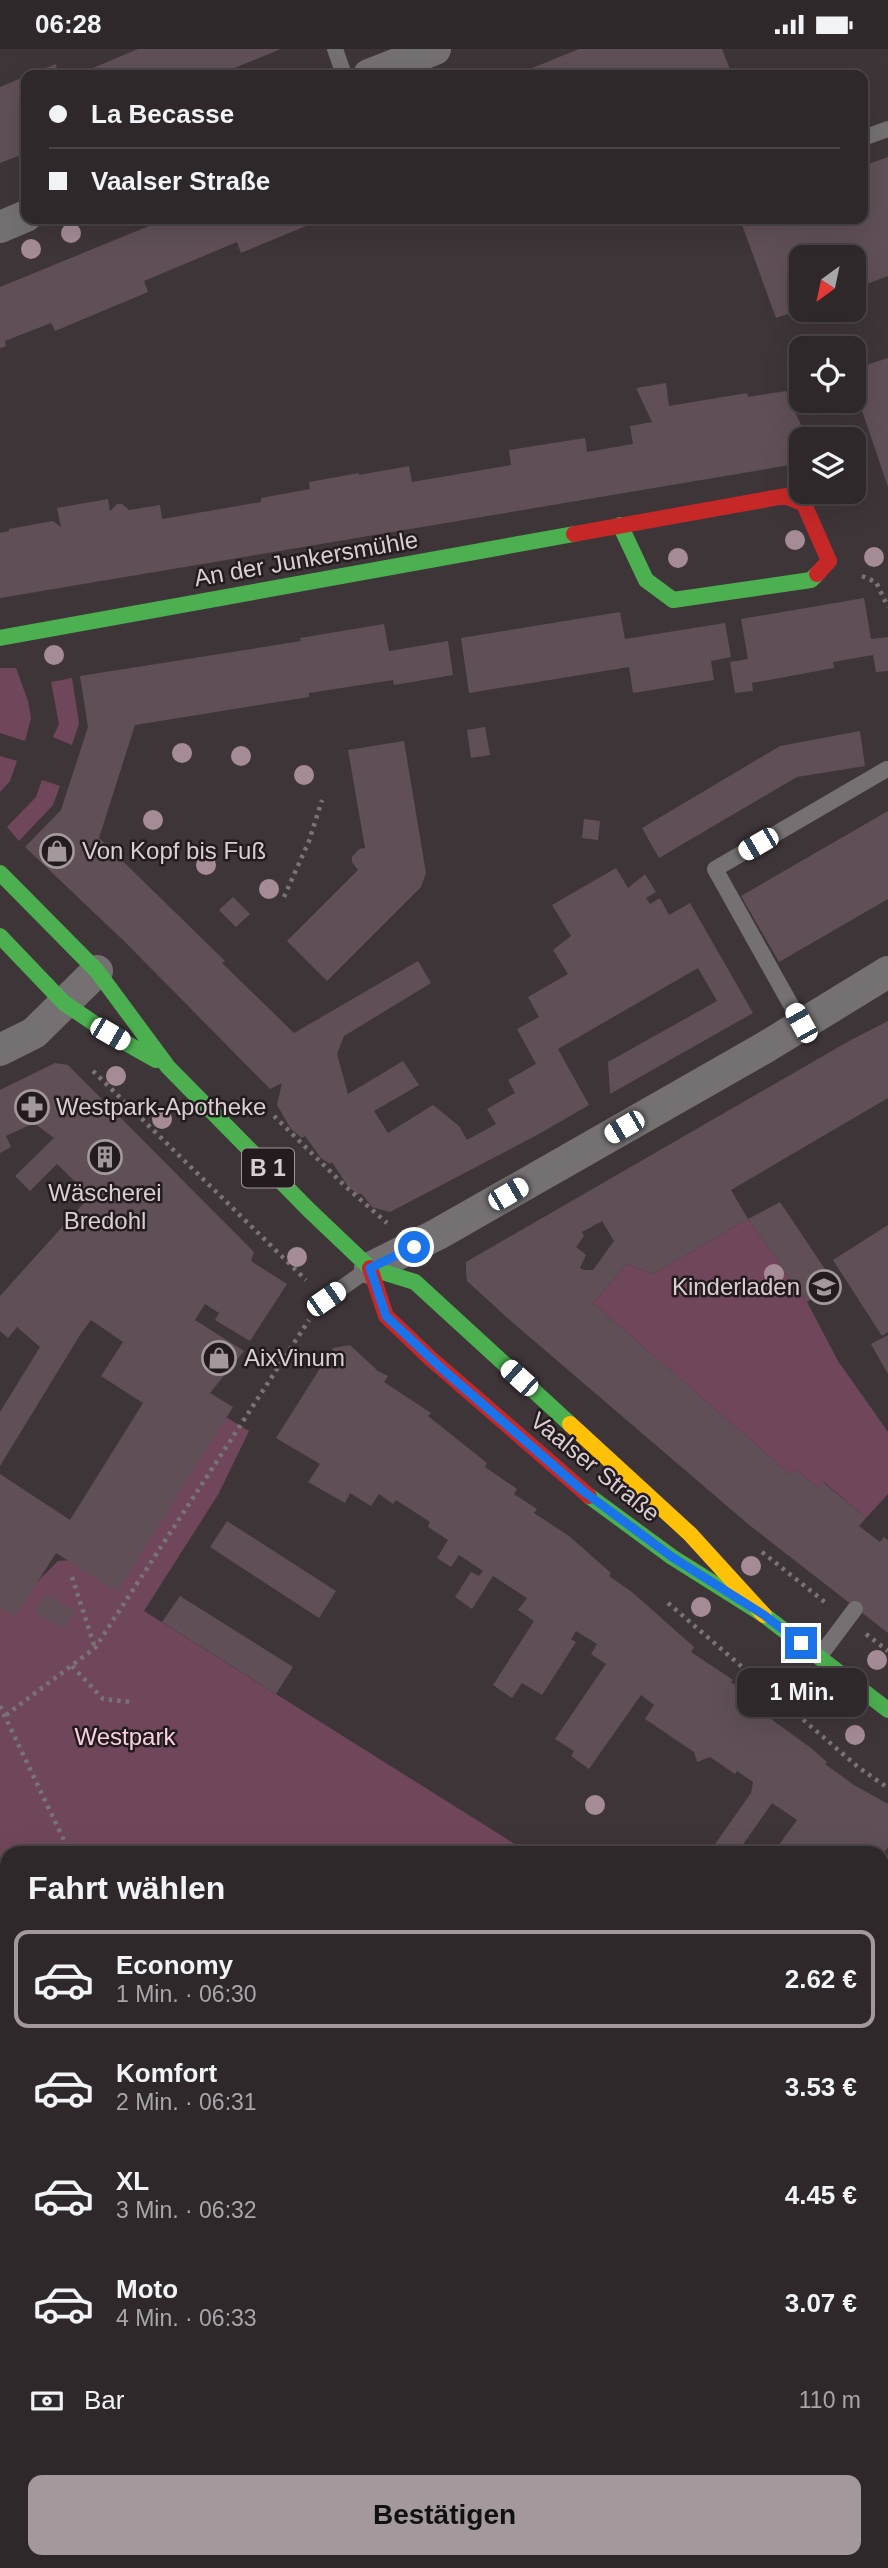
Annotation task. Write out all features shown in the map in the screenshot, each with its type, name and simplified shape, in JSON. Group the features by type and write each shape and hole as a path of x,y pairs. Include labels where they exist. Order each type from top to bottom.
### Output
{"main road":[{"name":"An der Junkersmühle","path":"0,638 620,525 785,496 804,504 829,561 811,580 673,600 646,580 620,525"},
{"name":"Vaalser Straße","path":"0,873 97,971 168,1067 370,1268 386,1316 430,1358 583,1491 672,1557 764,1615 888,1710"},
{"name":"Vaalser Straße","path":"0,936 64,1003 110,1034 168,1067"},
{"name":"Vaalser Straße","path":"370,1268 415,1282 690,1534 764,1615"}],"street":[{"path":"382,70 435,49"},
{"path":"0,227 21,218"},
{"path":"0,1050 34,1033 97,971"},
{"path":"370,1268 450,1227 764,1048 888,972"}],"lane":[{"path":"335,49 342,70"},
{"path":"868,136 888,129"},
{"path":"801,1023 715,869 887,769"},
{"path":"326,1299 370,1268"},
{"path":"819,1657 855,1609"}],"path":[{"path":"284,897 309,841 322,800"},
{"path":"6,1715 95,1649 300,1333 326,1299"},
{"path":"72,1577 95,1649"},
{"path":"72,1666 103,1699 131,1702"},
{"path":"0,1706 67,1846"}],"green space":[{"path":"0,668 16,668 28,701 31,718 25,741 0,733"},
{"path":"72,678 79,723 72,745 53,737 59,724 51,682"},
{"path":"0,756 17,761 10,781 0,792"},
{"path":"42,780 60,786 53,805 19,841 7,827 36,797"},
{"path":"748,1219 807,1302 838,1361 888,1432 888,1494 866,1518 824,1482 818,1488 796,1469 791,1475 593,1303 627,1264 653,1274"},
{"name":"Westpark","path":"214,1410 249,1431 219,1493 144,1611 518,1846 0,1846 0,1582 22,1597 58,1561 97,1558"}],"building":[{"path":"138,49 281,49 229,70 88,70"},
{"path":"579,49 722,49 730,70 527,70"},
{"path":"56,64 57,70 41,70"},
{"path":"21,78 21,155 0,163 0,87"},
{"path":"888,157 888,276 866,284 866,245 789,245 789,314 776,318 742,224 868,224 868,164"},
{"path":"154,224 311,224 241,253 237,242 144,281 148,292 55,331 51,323 5,341 6,346 0,348 0,287"},
{"path":"888,358 888,487 863,413 866,413 866,365"},
{"path":"666,383 669,406 747,393 748,397 786,391 789,413 796,413 802,427 789,427 789,465 0,598 0,533 53,521 61,527 57,508 108,499 110,511 117,504 122,504 129,510 160,505 162,519 261,502 261,498 310,489 309,482 359,473 409,466 412,482 511,465 509,450 585,438 587,452 633,444 630,426 652,422 636,388"},
{"path":"864,598 871,639 888,637 888,671 876,672 873,655 833,662 834,668 752,683 753,691 735,693 730,662 748,659 741,619"},
{"path":"620,612 625,639 725,623 731,657 711,661 714,680 633,693 629,667 469,693 461,638"},
{"path":"384,624 389,651 448,641 453,675 394,685 393,680 309,693 309,697 135,725 99,838 225,961 222,963 294,1033 418,961 431,983 344,1036 337,1054 348,1094 403,1061 419,1085 374,1111 388,1133 433,1105 459,1126 467,1140 496,1124 487,1109 515,1093 508,1080 536,1064 517,1029 539,1017 528,997 568,974 553,950 571,936 552,905 616,868 628,888 645,874 656,892 646,898 650,904 660,898 669,915 690,903 753,1013 610,1094 608,1062 717,1001 698,968 558,1049 589,1105 390,1212 372,1207 362,1194 357,1194 347,1185 332,1162 330,1164 321,1158 305,1136 302,1138 291,1129 277,1105 282,1083 270,1089 125,942 25,847 61,810 88,727 80,676 301,641 300,638"},
{"path":"485,727 490,755 471,758 467,730"},
{"path":"860,731 865,766 797,777 659,858 642,828 780,746"},
{"path":"404,741 426,873 421,887 327,981 287,941 358,870 352,857 359,849 365,848 348,750"},
{"path":"888,811 888,899 779,962 741,896"},
{"path":"584,819 600,821 598,840 582,838"},
{"path":"233,897 250,914 236,927 219,910"},
{"path":"888,1021 888,1098 731,1190 748,1219 653,1274 627,1264 593,1303 791,1475 796,1469 818,1488 823,1482 866,1518 859,1526 880,1542 884,1537 888,1540 888,1633 748,1524 467,1281 466,1262","holes":["602,1221 614,1241 593,1270 580,1268 586,1255 576,1247 584,1236 582,1232"]},
{"path":"55,1063 68,1065 254,1252 251,1261 287,1284 250,1341 215,1320 219,1313 205,1304 195,1320 244,1351 210,1393 233,1407 117,1592 56,1553 15,1617 0,1608 0,1474 70,1520 143,1403 101,1376 123,1342 91,1320 0,1466 0,1412 40,1347 17,1327 8,1338 0,1331 0,1296 90,1196 57,1164 30,1191 15,1176 54,1138 34,1123 6,1136 11,1147 0,1153 0,1090"},
{"path":"780,1202 835,1284 807,1302 748,1219"},
{"path":"888,1225 888,1332 882,1336 833,1260"},
{"path":"888,1335 888,1374 871,1344"},
{"path":"350,1345 378,1371 388,1376 384,1382 431,1413 428,1416 487,1463 485,1467 517,1489 514,1494 537,1509 534,1513 569,1536 611,1573 609,1576 632,1592 694,1647 691,1652 733,1680 731,1682 752,1698 749,1703 811,1748 827,1762 825,1764 854,1785 888,1804 888,1846 778,1846 797,1820 772,1803 742,1846 714,1846 751,1793 753,1782 737,1771 735,1774 710,1757 697,1762 694,1752 645,1719 654,1705 641,1695 589,1769 571,1756 574,1751 555,1739 606,1664 591,1654 597,1644 576,1631 571,1639 576,1642 542,1695 522,1683 512,1698 493,1685 534,1621 518,1610 527,1598 493,1576 472,1609 455,1597 471,1572 479,1576 483,1571 459,1555 451,1567 437,1558 448,1540 428,1527 430,1522 396,1500 393,1504 379,1494 371,1506 350,1493 345,1503 308,1482 320,1464 276,1438 333,1348"},
{"path":"227,1521 336,1591 319,1618 210,1547"},
{"path":"47,1594 75,1611 64,1629 35,1612"},
{"path":"180,1596 293,1667 276,1694 162,1622"}],"traffic: fast":[{"path":"620,525 646,580 673,600 811,580 817,574"},
{"path":"0,638 574,534"},
{"path":"0,873 97,971 168,1067 309,1210 370,1268 415,1282 570,1424"},
{"path":"0,936 64,1003 110,1034 156,1060"},
{"path":"589,1496 672,1557 764,1615 888,1710"}],"traffic: slow":[{"path":"570,1424 690,1534 764,1615"}],"traffic: jam":[{"path":"574,534 785,496 804,504 829,561 817,574"},
{"path":"370,1268 386,1316 430,1358 589,1496"}],"place":[{"name":"Von Kopf bis Fuß","path":"57,851"},
{"name":"Westpark-Apotheke","path":"32,1107"},
{"name":"Wäscherei Bredohl","path":"105,1157"},
{"name":"Kinderladen","path":"824,1287"},
{"name":"AixVinum","path":"219,1358"}],"route":[{"path":"414,1247 370,1268 386,1316 430,1358 583,1491 672,1557 764,1615 801,1643"}]}
